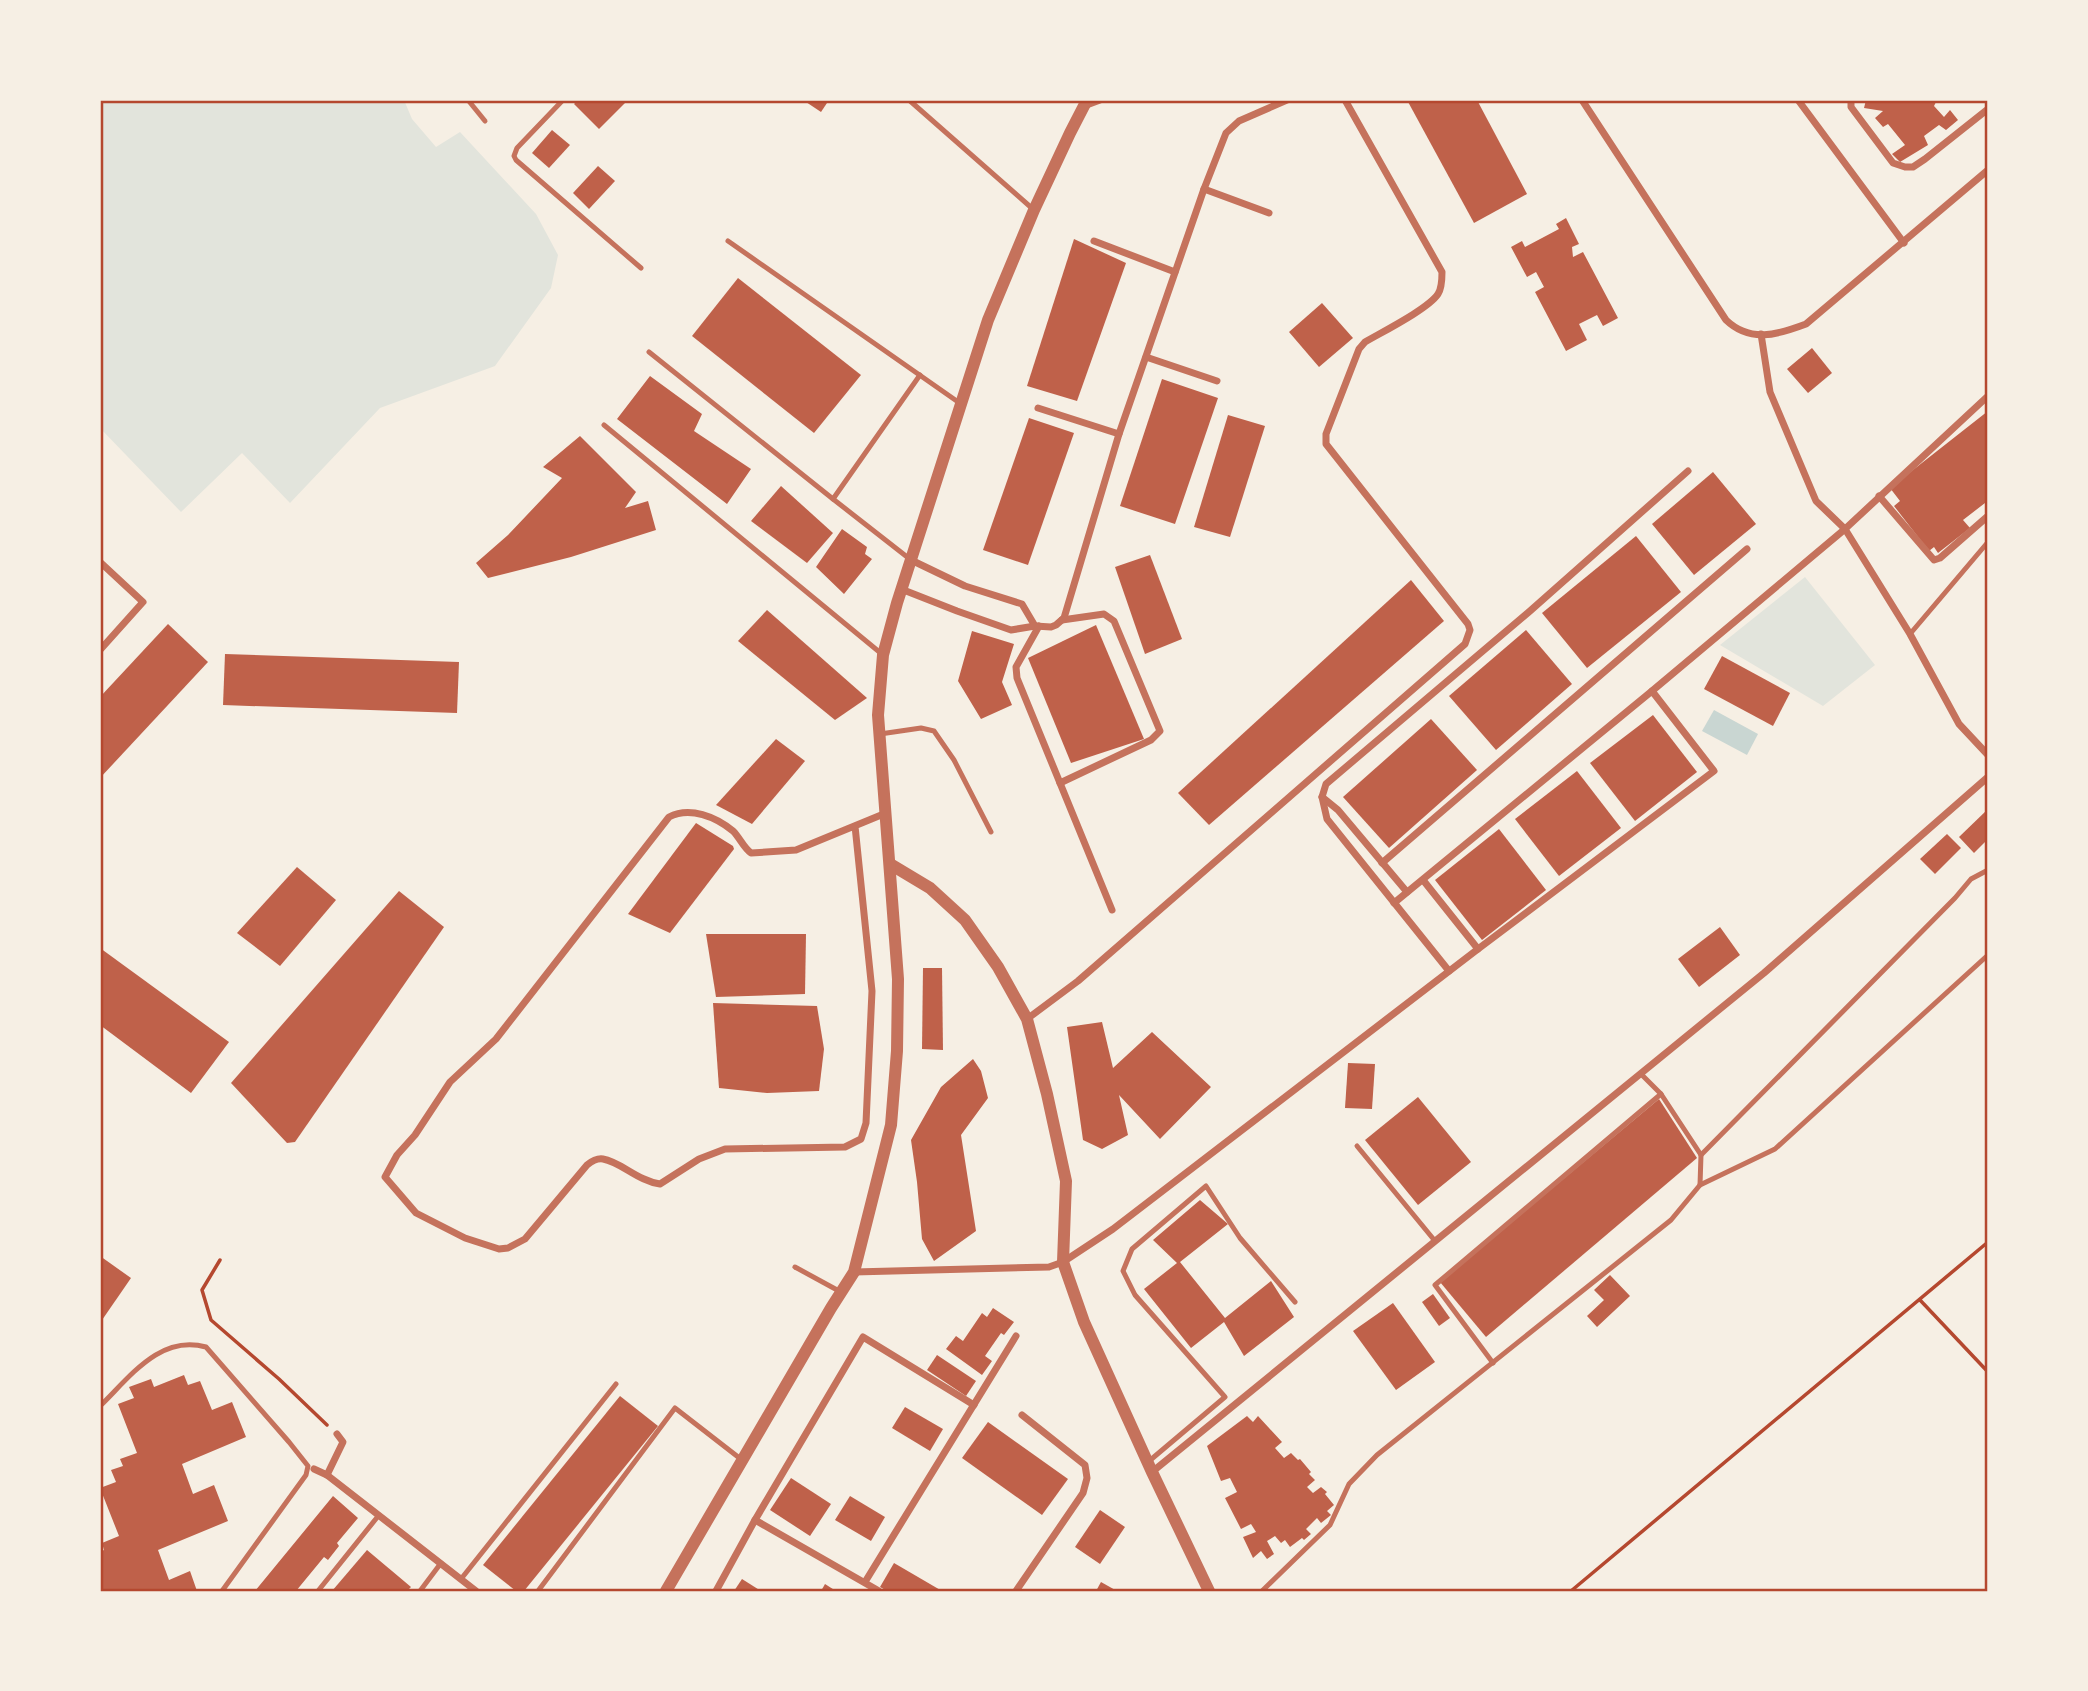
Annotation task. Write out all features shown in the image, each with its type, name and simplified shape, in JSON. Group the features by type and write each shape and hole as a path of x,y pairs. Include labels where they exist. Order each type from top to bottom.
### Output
{"street":[{"path":"666,1591 854,1272 891,1125 897,1051 898,979 878,715 883,655 901,589 988,320 1034,210 1085,103 1100,100"},
{"path":"1062,620 1119,434 1204,188 1226,134 1239,121 1287,100"},
{"path":"1027,1019 1078,981 1465,644 1469,636 1468,624 1326,444 1326,434 1359,349 1365,342 1424,306 1439,293 1442,282 1442,272 1345,100"},
{"path":"1583,100 1726,320 1737,330 1752,335 1782,333 1806,324 1988,170"},
{"path":"1798,100 1904,243"},
{"path":"1851,100 1851,107 1893,163 1905,167 1913,167 1925,159 1988,109"},
{"path":"1204,188 1269,213"},
{"path":"1094,241 1175,272"},
{"path":"1761,334 1770,392 1816,500 1845,529 1910,634 1959,724 1988,755"},
{"path":"1146,357 1217,381"},
{"path":"1394,903 1845,529 1988,396"},
{"path":"1038,408 1119,434"},
{"path":"1449,971 1327,819 1322,797 1326,784 1530,611 1688,471"},
{"path":"1880,496 1934,560 1940,558 1988,516"},
{"path":"1382,863 1747,548"},
{"path":"911,560 965,586 1022,604 1037,626"},
{"path":"100,562 143,601 100,650"},
{"path":"901,589 1011,630 1051,627 1062,620 1104,614 1114,621 1160,732 1151,740 1060,783"},
{"path":"1037,626 1016,667 1017,678 1112,909"},
{"path":"854,1272 1049,1267 1063,1262 1113,1229 1478,948 1714,771 1651,691"},
{"path":"1150,1467 1435,1241 1764,973 1988,777"},
{"path":"1322,797 1338,810 1407,892"},
{"path":"855,826 872,991 866,1122 861,1139 845,1147 725,1149 708,1154 660,1184 649,1183 606,1160 597,1159 587,1165 525,1239 517,1245 499,1249 465,1238 416,1213 384,1177 450,1082 496,1039 669,817 685,812 711,817 735,833 751,853 796,850 886,813"},
{"path":"890,864 930,888 965,920 998,967 1027,1019 1066,1181 1063,1262 1084,1322 1209,1591"},
{"path":"1423,880 1478,948"},
{"path":"865,1582 1016,1336"},
{"path":"716,1591 863,1337 974,1405"},
{"path":"1016,1591 1083,1493 1087,1478 1085,1465 1022,1415"},
{"path":"327,1475 342,1442 337,1434"},
{"path":"311,1468 327,1475 477,1591"},
{"path":"755,1520 879,1591"}],"lane":[{"path":"468,100 485,121"},
{"path":"563,100 517,148 514,156 641,268"},
{"path":"909,100 1034,210"},
{"path":"728,241 961,404"},
{"path":"649,352 911,560"},
{"path":"833,499 920,375"},
{"path":"604,425 883,655"},
{"path":"1910,634 1988,542"},
{"path":"880,734 921,728 934,731 954,760 991,832"},
{"path":"1701,1154 1971,879 1988,870"},
{"path":"1262,1591 1330,1525 1349,1484 1377,1455 1671,1220 1700,1185 1775,1149 1988,955"},
{"path":"1641,1074 1661,1094 1701,1154 1700,1185"},
{"path":"1493,1363 1435,1285 1661,1094"},
{"path":"1357,1146 1435,1241"},
{"path":"1150,1467 1225,1397 1135,1295 1123,1271 1132,1249 1206,1186 1240,1238 1295,1302"},
{"path":"795,1267 842,1293"},
{"path":"100,1406 152,1355 192,1343 206,1347 311,1468 222,1591"},
{"path":"461,1579 616,1384"},
{"path":"538,1591 675,1408 742,1460"},
{"path":"318,1591 379,1515"},
{"path":"420,1591 441,1563"}],"path":[{"path":"1571,1591 1988,1242"},
{"path":"220,1260 202,1290 211,1320 337,1434"},
{"path":"1920,1300 1988,1372"}],"shaded area":[{"path":"100,100 404,100 412,119 436,147 460,132 536,214 558,255 551,288 495,366 380,408 290,503 242,453 181,512 100,428"},
{"path":"1805,577 1875,665 1823,706 1720,645"},
{"path":"1714,710 1758,734 1747,755 1702,731"}],"building":[{"path":"578,100 628,100 599,129 574,104"},
{"path":"803,100 829,100 821,112"},
{"path":"1407,100 1477,100 1527,194 1474,223"},
{"path":"1866,100 1937,100 1934,106 1944,117 1950,110 1958,120 1946,130 1939,125 1924,136 1928,145 1900,162 1892,154 1905,145 1888,124 1883,127 1875,118 1883,111 1864,108"},
{"path":"552,130 570,145 549,168 532,153"},
{"path":"598,166 615,181 589,209 573,193"},
{"path":"1566,218 1579,244 1572,247 1573,257 1583,252 1618,318 1603,326 1597,315 1579,324 1587,340 1566,351 1535,292 1544,287 1536,272 1527,277 1511,247 1522,241 1525,247 1559,229 1556,224"},
{"path":"1074,239 1126,263 1077,401 1027,386"},
{"path":"738,278 861,375 814,433 692,336"},
{"path":"1322,303 1353,338 1319,367 1289,332"},
{"path":"1812,348 1832,373 1808,393 1787,369"},
{"path":"650,376 702,414 694,431 751,469 727,504 617,419"},
{"path":"1162,379 1218,398 1175,524 1120,506"},
{"path":"1988,411 1988,506 1985,503 1963,520 1970,528 1938,553 1934,547 1929,551 1894,506 1900,501 1890,488"},
{"path":"1228,415 1265,426 1230,537 1194,527"},
{"path":"1029,418 1074,433 1028,565 983,550"},
{"path":"580,436 636,492 625,508 648,501 656,530 571,557 488,578 476,563 508,535 562,478 543,467"},
{"path":"1713,472 1756,524 1694,575 1652,524"},
{"path":"781,486 833,533 807,563 751,521"},
{"path":"842,529 867,547 865,554 872,559 844,594 816,567"},
{"path":"1636,536 1681,592 1587,668 1542,613"},
{"path":"1150,555 1182,639 1145,654 1115,567"},
{"path":"1411,580 1444,621 1209,825 1178,793"},
{"path":"767,610 867,698 835,720 738,641"},
{"path":"168,624 208,662 100,778 100,697"},
{"path":"1096,625 1144,739 1071,763 1028,658"},
{"path":"1526,630 1572,684 1496,750 1449,696"},
{"path":"972,631 1014,644 1002,682 1012,705 981,719 958,681"},
{"path":"225,654 459,662 457,713 223,705"},
{"path":"1722,656 1790,693 1773,726 1704,689"},
{"path":"1653,715 1697,772 1635,821 1590,763"},
{"path":"1431,719 1477,770 1389,848 1343,797"},
{"path":"776,739 805,761 752,824 716,805"},
{"path":"1577,771 1621,828 1559,876 1515,819"},
{"path":"1988,809 1988,839 1974,853 1959,837"},
{"path":"696,823 734,849 670,933 628,914"},
{"path":"1499,829 1546,890 1482,940 1435,880"},
{"path":"1947,834 1961,848 1935,874 1920,859"},
{"path":"297,867 336,900 280,966 237,933"},
{"path":"399,891 444,927 295,1142 287,1143 231,1083"},
{"path":"1720,927 1740,955 1699,987 1678,959"},
{"path":"706,934 806,934 805,994 716,997"},
{"path":"100,948 229,1042 191,1093 100,1025"},
{"path":"923,968 942,968 943,1050 922,1049"},
{"path":"713,1003 817,1006 824,1049 819,1091 767,1093 719,1088"},
{"path":"1102,1022 1113,1068 1152,1032 1211,1087 1160,1139 1119,1095 1128,1135 1102,1149 1083,1140 1067,1027"},
{"path":"973,1059 981,1071 988,1098 961,1135 976,1231 934,1261 922,1239 911,1140 941,1087"},
{"path":"1348,1063 1375,1064 1372,1109 1345,1108"},
{"path":"1418,1097 1471,1162 1418,1205 1365,1140"},
{"path":"1659,1099 1697,1158 1486,1337 1440,1282"},
{"path":"1200,1200 1228,1224 1180,1262 1225,1318 1271,1281 1294,1317 1244,1356 1224,1322 1191,1348 1144,1289 1177,1263 1153,1240"},
{"path":"100,1256 131,1278 100,1323"},
{"path":"1610,1275 1630,1296 1597,1327 1587,1316 1604,1300 1594,1290"},
{"path":"1433,1294 1450,1318 1439,1326 1422,1302"},
{"path":"1393,1303 1435,1362 1396,1390 1353,1331"},
{"path":"993,1308 1014,1322 1004,1335 1001,1333 985,1356 992,1361 982,1375 946,1349 956,1336 963,1341 982,1313 987,1317"},
{"path":"937,1355 976,1381 966,1396 927,1370"},
{"path":"184,1375 188,1385 200,1381 212,1410 232,1402 246,1437 182,1464 193,1494 214,1485 228,1521 158,1550 169,1580 190,1571 197,1591 100,1591 100,1552 104,1550 102,1543 119,1536 100,1488 116,1482 111,1470 123,1466 120,1459 137,1453 118,1404 134,1398 129,1387 151,1379 154,1387"},
{"path":"620,1396 658,1426 524,1591 516,1591 483,1565"},
{"path":"905,1407 943,1429 930,1451 892,1428"},
{"path":"1247,1416 1253,1422 1258,1416 1282,1442 1275,1448 1284,1458 1291,1453 1311,1472 1309,1474 1315,1480 1307,1487 1313,1493 1321,1487 1334,1505 1327,1511 1331,1515 1321,1523 1317,1518 1306,1529 1311,1534 1304,1540 1302,1538 1290,1547 1285,1540 1281,1543 1275,1536 1267,1541 1274,1554 1267,1559 1261,1551 1253,1558 1243,1537 1256,1532 1251,1524 1241,1529 1225,1498 1237,1492 1230,1478 1221,1481 1207,1446"},
{"path":"988,1422 1068,1479 1042,1515 962,1458"},
{"path":"791,1478 831,1504 810,1536 770,1510"},
{"path":"333,1496 358,1518 337,1543 339,1546 328,1560 324,1557 296,1591 255,1591"},
{"path":"850,1496 885,1517 871,1541 835,1520"},
{"path":"1100,1510 1125,1527 1100,1564 1075,1547"},
{"path":"367,1550 411,1587 407,1591 332,1591"},
{"path":"894,1563 942,1591 887,1591 880,1587"},
{"path":"742,1579 761,1591 734,1591"},
{"path":"1101,1582 1117,1591 1096,1591"},
{"path":"825,1584 836,1591 821,1591"}]}
